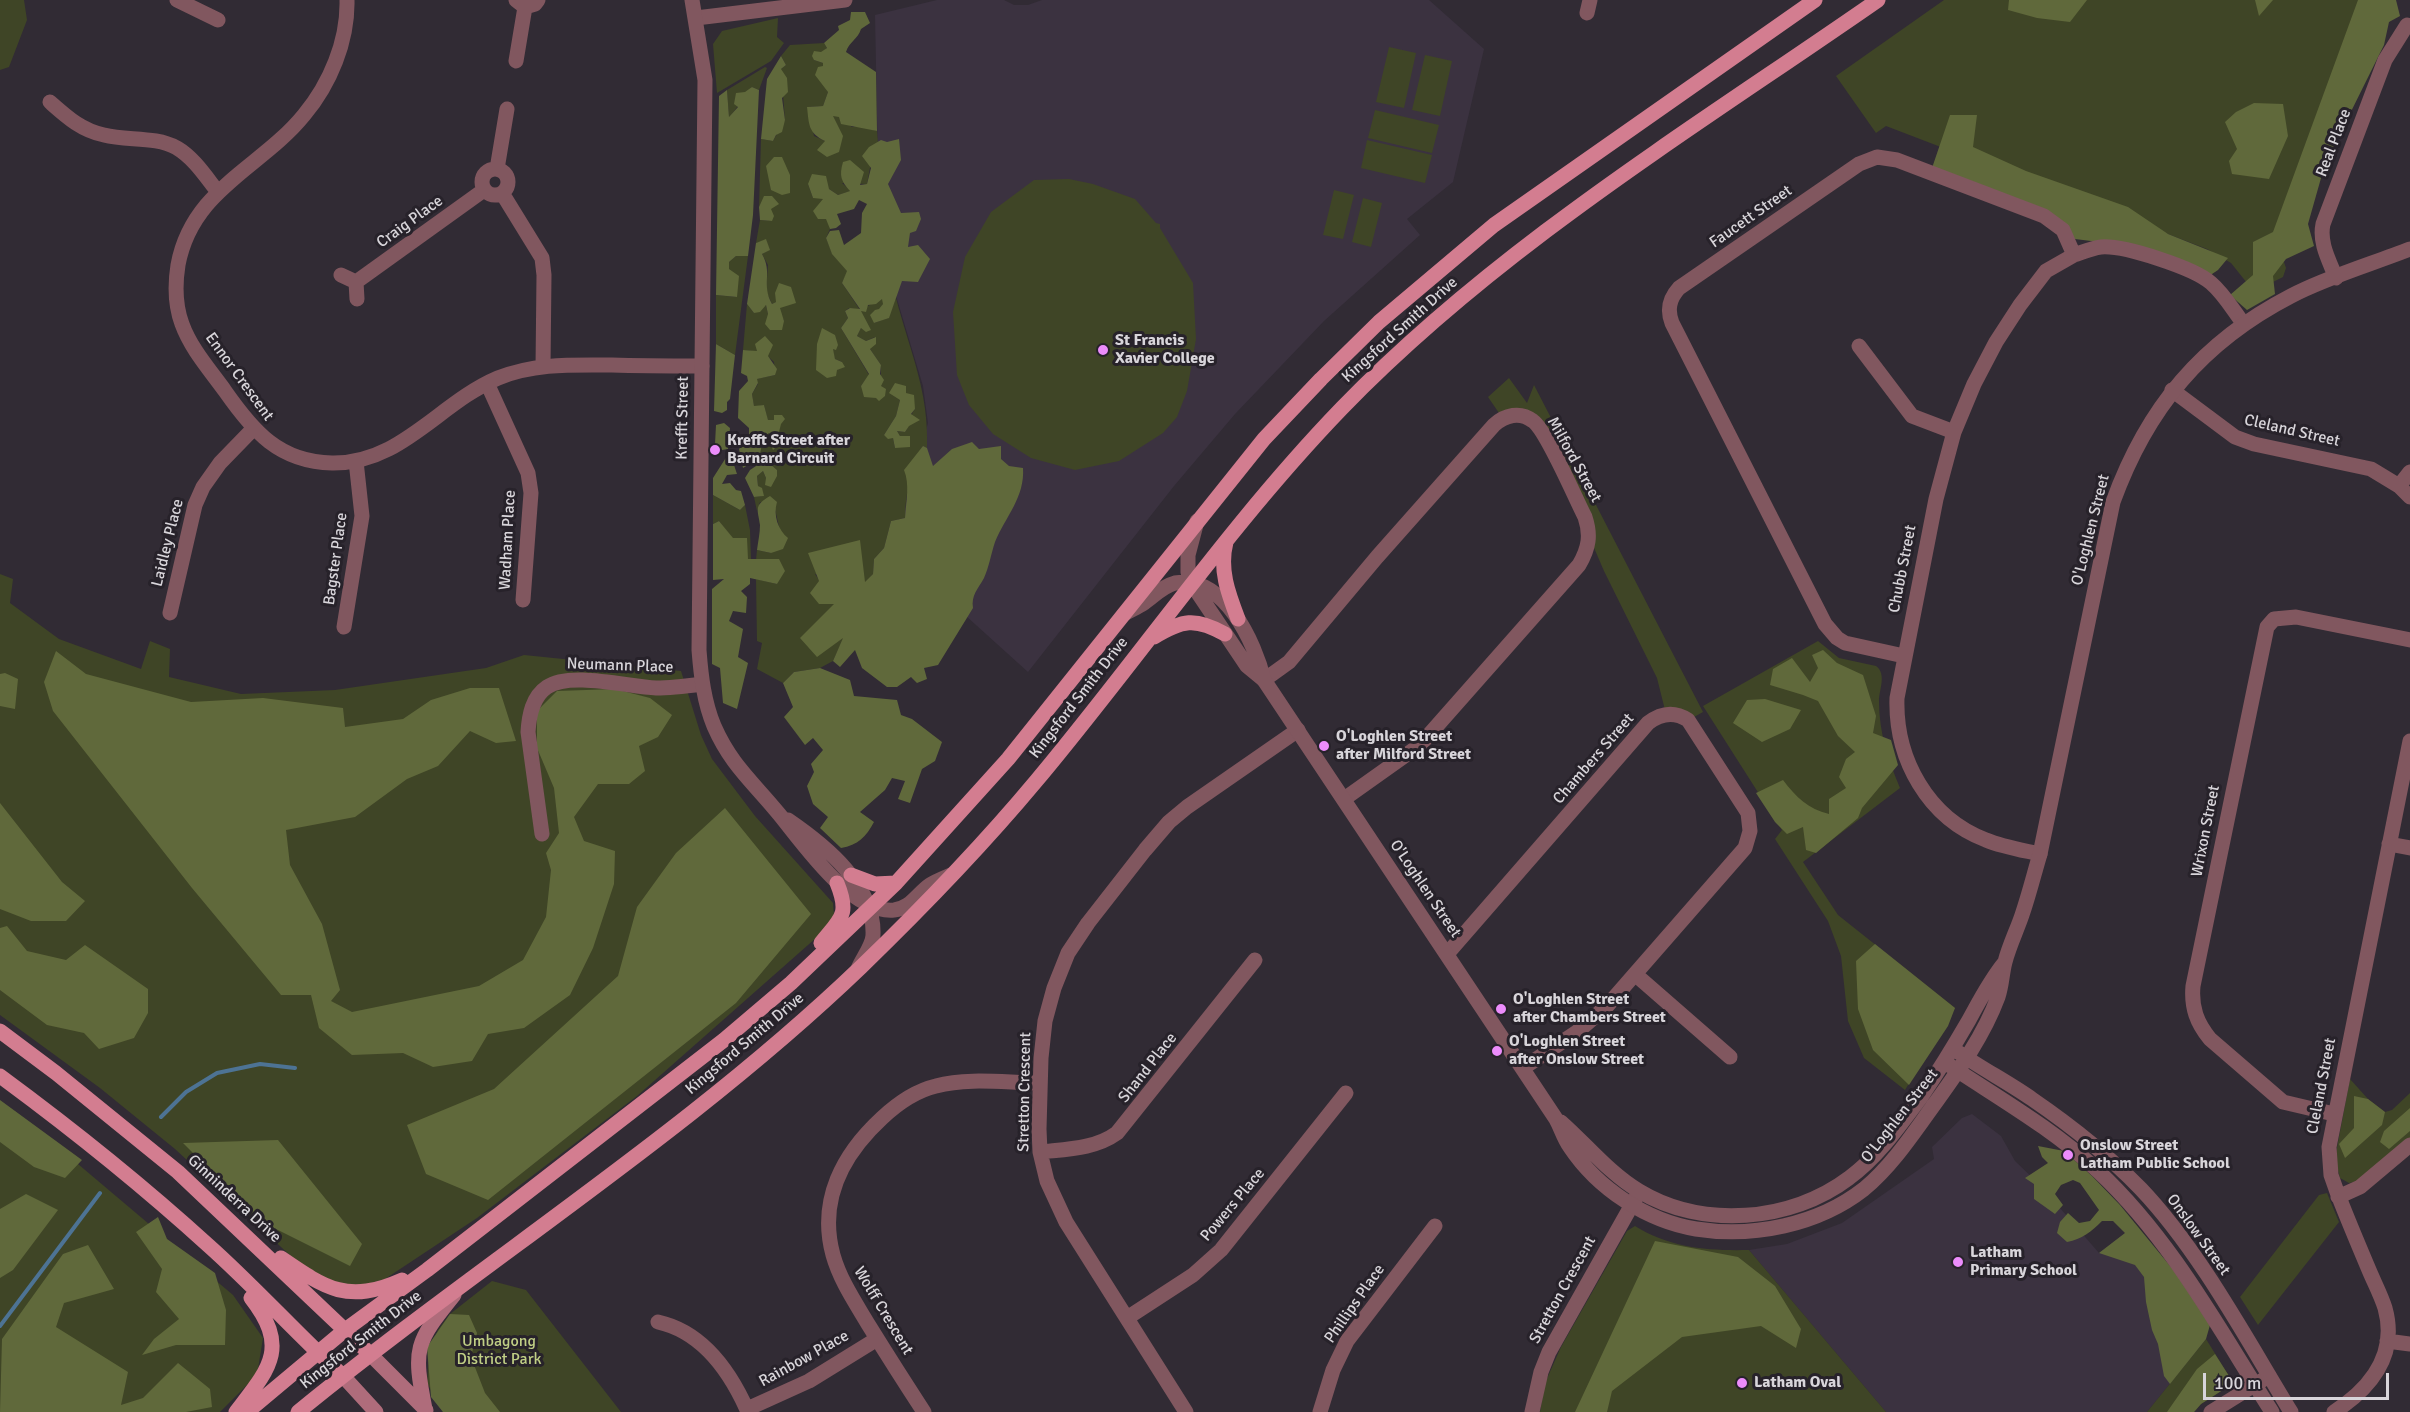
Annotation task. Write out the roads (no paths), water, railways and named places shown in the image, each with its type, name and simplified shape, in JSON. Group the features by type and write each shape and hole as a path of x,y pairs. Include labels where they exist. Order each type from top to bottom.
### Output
{"main road":[{"name":"Kingsford Smith Drive","path":"247,1412 345,1330 706,1055 791,983 896,883 1008,759 1264,439 1379,322 1472,243 1576,166 1815,0"},
{"name":"Kingsford Smith Drive","path":"298,1412 370,1354 733,1079 856,972 954,874 1037,781 1226,539 1291,462 1403,349 1494,271 1577,208 1878,0"},
{"path":"1226,539 1222,555 1223,573 1238,619"},
{"path":"1148,640 1170,627 1188,622 1208,624 1225,634"},
{"path":"791,983 842,917 844,879 875,884 896,883"},
{"name":"Ginninderra Drive","path":"0,1031 56,1073 178,1172 370,1354 426,1411"},
{"path":"0,1076 153,1197 210,1246 343,1376 376,1412"},
{"path":"244,1233 311,1280 341,1291 374,1291 426,1270"},
{"path":"210,1246 260,1310 270,1334 271,1359 267,1370 236,1412"},
{"path":"426,1411 417,1361 420,1345 430,1325 462,1286"}],"street":[{"path":"177,0 218,20"},
{"name":"Ennor Crescent","path":"347,0 346,21 339,51 321,92 297,123 218,192 195,218 184,240 176,275 177,300 182,323 191,343 253,429 275,447 301,458 321,462 356,461 379,455 400,444 454,404 487,383 510,374 543,367 702,366"},
{"name":"Krefft Street","path":"692,0 705,80 699,650 702,684 714,726 728,753 746,778 779,813 797,840 844,879 870,907"},
{"path":"696,18 842,1"},
{"path":"516,61 526,2"},
{"name":"Real Place","path":"2336,278 2323,245 2321,234 2323,224 2385,60 2407,25"},
{"path":"50,102 76,125 85,129 105,136 162,142 178,148 218,192"},
{"path":"497,169 507,109"},
{"name":"Faucett Street","path":"1904,656 1845,643 1837,638 1825,624 1672,323 1669,313 1670,302 1679,288 1859,164 1877,157 1897,160 2044,216 2063,230 2074,255"},
{"path":"492,169 497,169 506,175 508,185 502,193 493,195 484,190 482,185 484,175 492,169"},
{"name":"Craig Place","path":"356,282 484,190"},
{"path":"502,193 542,258 544,275 543,367"},
{"path":"2074,255 2101,247 2130,249 2196,274 2210,282 2222,294 2243,323"},
{"name":"O'Loghlen Street","path":"1197,521 1188,555 1188,572 1192,584 1246,666 1264,680 1556,1119 1606,1166 1635,1198 1681,1226 1713,1232 1746,1232 1804,1220 1847,1201 1865,1188 1894,1160 1958,1071 1998,997 2005,962 2025,909 2040,854 2113,502 2137,444 2172,390 2205,355 2243,323 2292,295 2410,249"},
{"name":"Chubb Street","path":"2040,854 1986,840 1969,832 1939,810 1923,791 1910,770 1900,744 1896,717 1899,679 1936,499 1954,432 1974,384 1996,342 2020,305 2046,272 2074,255"},
{"path":"341,276 356,282 357,298"},
{"path":"1859,345 1912,416 1954,432"},
{"name":"Wadham Place","path":"487,383 528,473 531,493 523,600"},
{"name":"Cleland Street","path":"2172,390 2235,437 2254,444 2356,464 2371,469 2404,491"},
{"name":"Milford Street","path":"1264,680 1289,662 1494,425 1509,416 1519,415 1535,423 1585,517 1589,529 1586,553 1572,573 1420,745 1344,799"},
{"name":"Laidley Place","path":"170,613 195,505 203,487 220,463 253,429"},
{"name":"Bagster Place","path":"344,627 362,516 356,461"},
{"path":"2404,491 2410,472"},
{"path":"1124,614 1174,583 1192,584"},
{"name":"O'Loghlen Street","path":"1192,584 1222,599 1238,619 1259,661 1264,680"},
{"name":"Wrixon Street","path":"2334,1114 2283,1102 2218,1046 2201,1028 2194,1014 2193,986 2267,627 2274,619 2296,617 2410,640"},
{"name":"Neumann Place","path":"542,834 528,732 529,717 534,703 547,687 579,680 657,688 702,684"},
{"name":"Chambers Street","path":"1447,954 1648,723 1656,717 1674,714 1688,720 1743,804 1750,821 1750,831 1745,848 1636,975 1592,1020 1523,1068"},
{"name":"Stretton Crescent","path":"1186,1412 1055,1202 1040,1152 1042,1040 1048,1004 1068,953 1088,923 1169,822 1206,793 1298,730"},
{"name":"Cleland Street","path":"2334,1412 2364,1389 2374,1377 2385,1353 2387,1341 2385,1309 2338,1197 2329,1157 2334,1114 2410,741"},
{"path":"2389,844 2410,849"},
{"path":"856,972 873,937 870,907 894,910 911,904 930,885 954,874"},
{"name":"Shand Place","path":"1040,1152 1088,1146 1118,1133 1255,960"},
{"name":"O'Loghlen Street","path":"1635,1198 1716,1215 1744,1215 1802,1204 1823,1195 1849,1178 1883,1146 1944,1062 1994,976 2005,962"},
{"path":"1636,975 1730,1057"},
{"name":"Onslow Street","path":"1952,1048 2032,1099 2077,1132 2141,1190 2178,1235 2211,1283 2291,1412"},
{"name":"Onslow Street","path":"1944,1062 2020,1110 2065,1143 2128,1201 2196,1291 2272,1412"},
{"name":"Wolff Crescent","path":"924,1412 877,1339 840,1274 830,1239 833,1191 843,1165 855,1146 897,1104 917,1092 958,1082 1040,1083"},
{"name":"Powers Place","path":"1127,1318 1193,1275 1221,1250 1346,1093"},
{"path":"2338,1197 2360,1187 2410,1144"},
{"path":"2128,1201 2141,1190"},
{"name":"Stretton Crescent","path":"1532,1412 1538,1383 1549,1352 1635,1198"},
{"name":"Phillips Place","path":"1320,1412 1333,1370 1347,1341 1435,1226"},
{"name":"Rainbow Place","path":"658,1322 674,1326 704,1344 734,1383 748,1411 809,1381 877,1339"},
{"path":"2387,1341 2410,1344"},
{"path":"2211,1412 2269,1376"}],"waterway":[{"path":"161,1117 186,1092 217,1073 260,1064 295,1068"},
{"path":"0,1326 100,1193"}],"place":[{"name":"St Francis Xavier College","path":"1103,350"},
{"name":"Krefft Street after Barnard Circuit","path":"715,450"},
{"name":"O'Loghlen Street after Milford Street","path":"1324,746"},
{"name":"O'Loghlen Street after Chambers Street","path":"1501,1009"},
{"name":"O'Loghlen Street after Onslow Street","path":"1497,1051"},
{"name":"Onslow Street Latham Public School","path":"2068,1155"},
{"name":"Latham Primary School","path":"1958,1262"},
{"name":"Latham Oval","path":"1742,1383"}],"park label":[{"name":"Umbagong District Park","path":"499,1351"}]}
